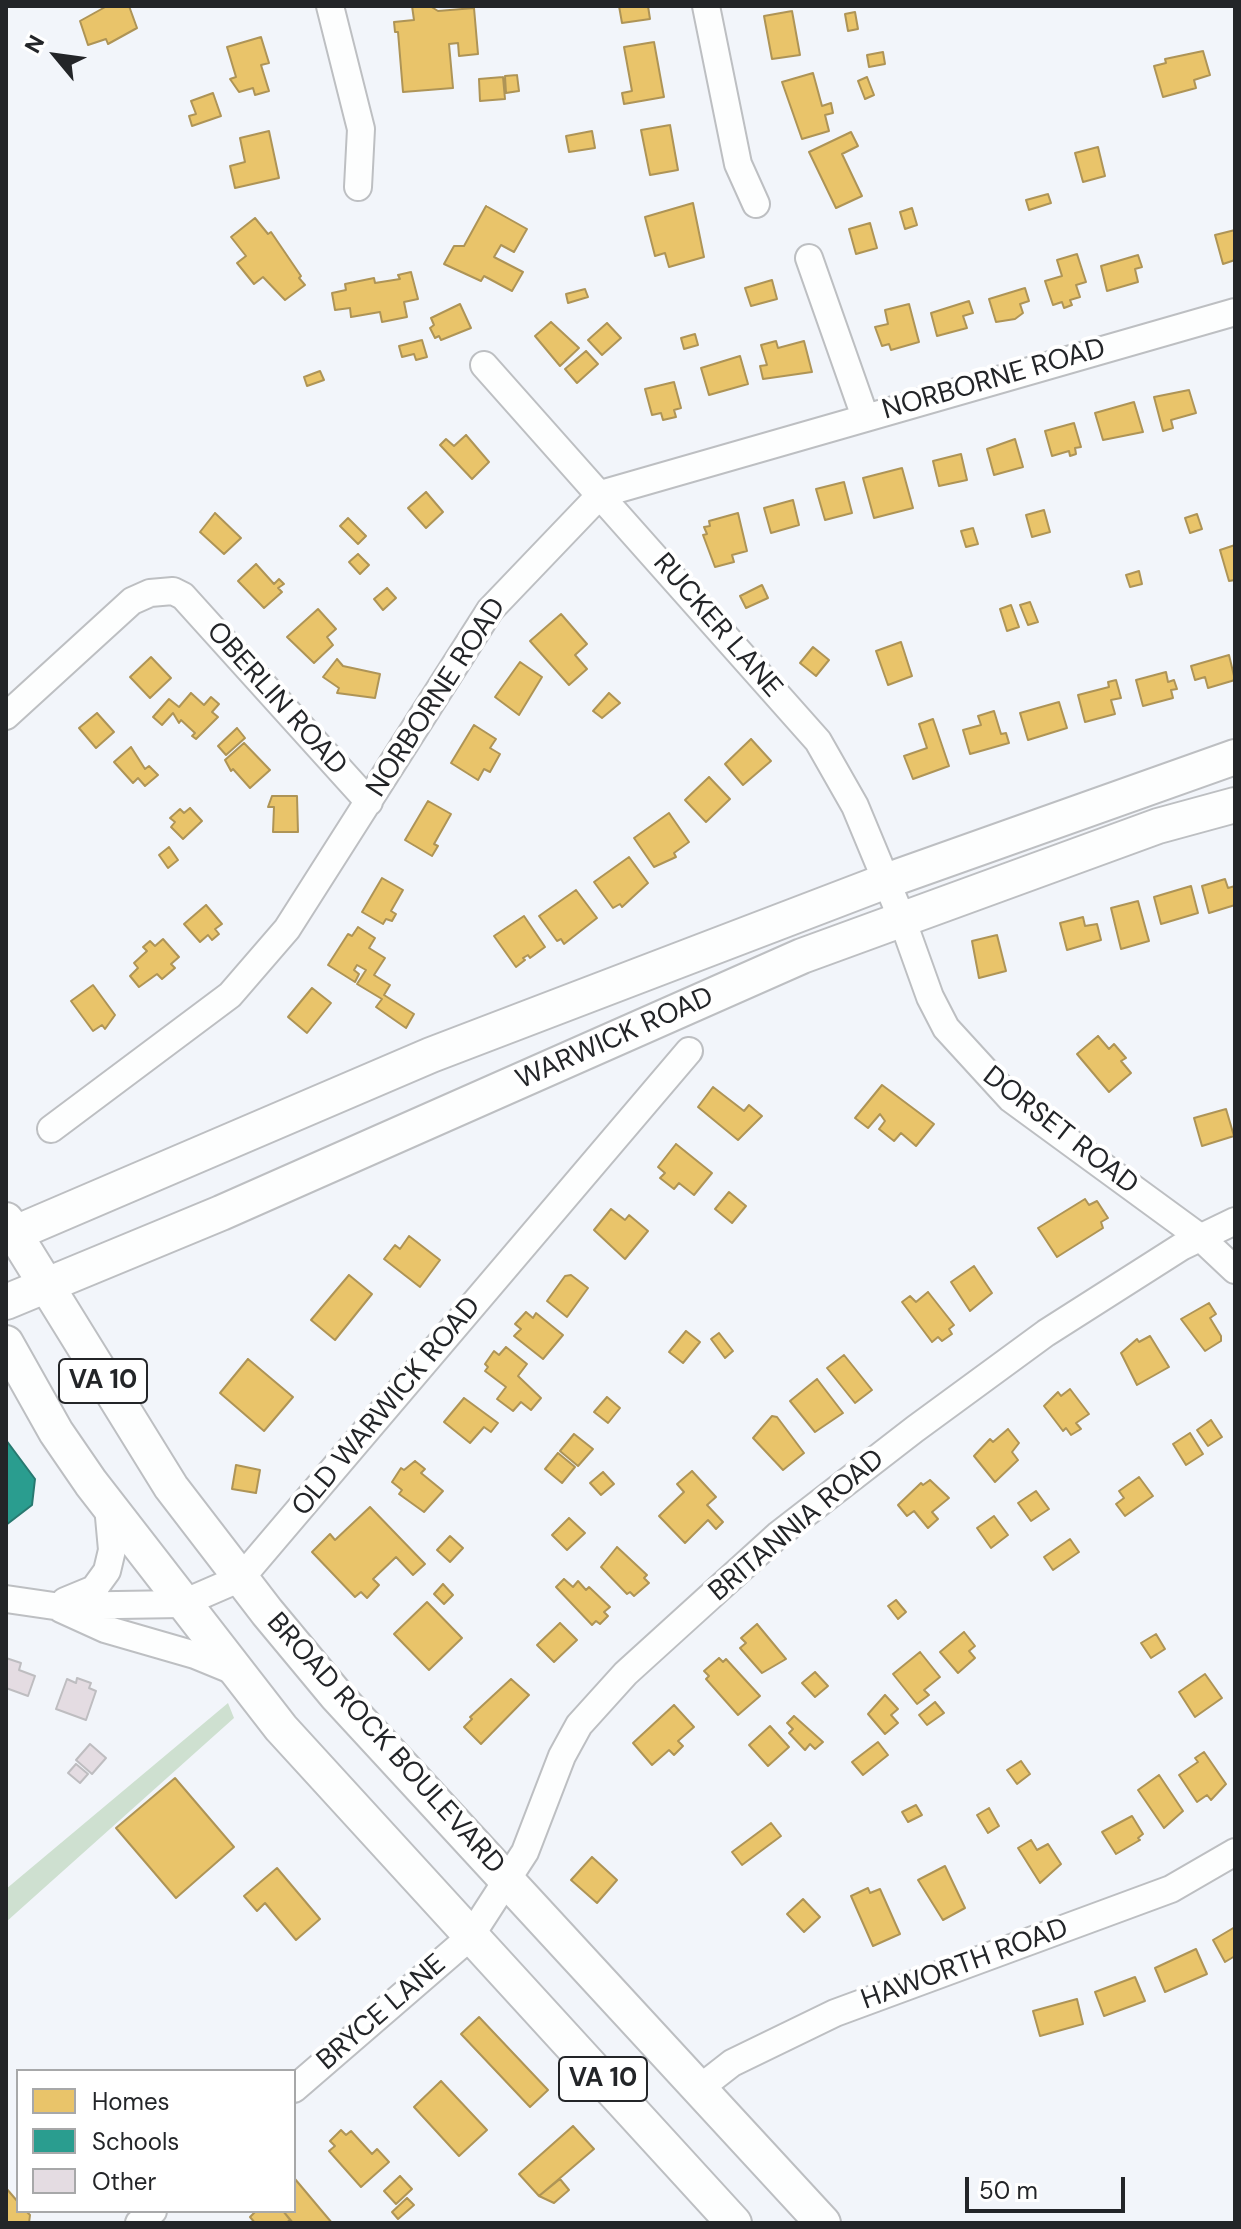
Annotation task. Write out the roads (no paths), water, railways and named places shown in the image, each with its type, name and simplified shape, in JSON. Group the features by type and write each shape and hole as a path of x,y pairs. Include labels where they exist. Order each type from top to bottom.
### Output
{"main road":[{"name":"WARWICK ROAD","path":"9,1230 431,1055 886,881 1235,757"},
{"name":"WARWICK ROAD","path":"6,1302 221,1213 802,956 1158,826 1235,805"},
{"name":"BROAD ROCK BOULEVARD","path":"9,1230 171,1487 336,1695 823,2223"},
{"name":"VA 10","path":"6,1343 56,1432 108,1506 234,1671 297,1746 470,1937 734,2223"}],"street":[{"path":"330,6 361,129 358,187"},
{"path":"706,6 738,164 756,204"},
{"path":"809,258 865,417"},
{"name":"NORBORNE ROAD","path":"51,1129 230,995 287,929 490,610 601,494 1235,312"},
{"name":"RUCKER LANE","path":"484,365 818,741 855,806 902,919"},
{"name":"OBERLIN ROAD","path":"6,716 132,601 160,591 183,596 369,802"},
{"name":"DORSET ROAD","path":"902,919 930,997 946,1028 984,1074 1011,1099 1201,1238 1235,1270"},
{"name":"OLD WARWICK ROAD","path":"6,1599 54,1606 181,1604 241,1578 689,1051"},
{"name":"BRITANNIA ROAD","path":"470,1937 525,1852 562,1756 579,1725 626,1673 778,1535 915,1429 1046,1333 1201,1238 1235,1221"},
{"path":"54,1606 94,1589 105,1577 112,1550 108,1506"},
{"path":"54,1606 105,1629 195,1655 234,1671"},
{"name":"HAWORTH ROAD","path":"700,2088 732,2063 835,2013 1171,1889 1235,1852"},
{"name":"BRYCE LANE","path":"296,2087 470,1937"}]}
